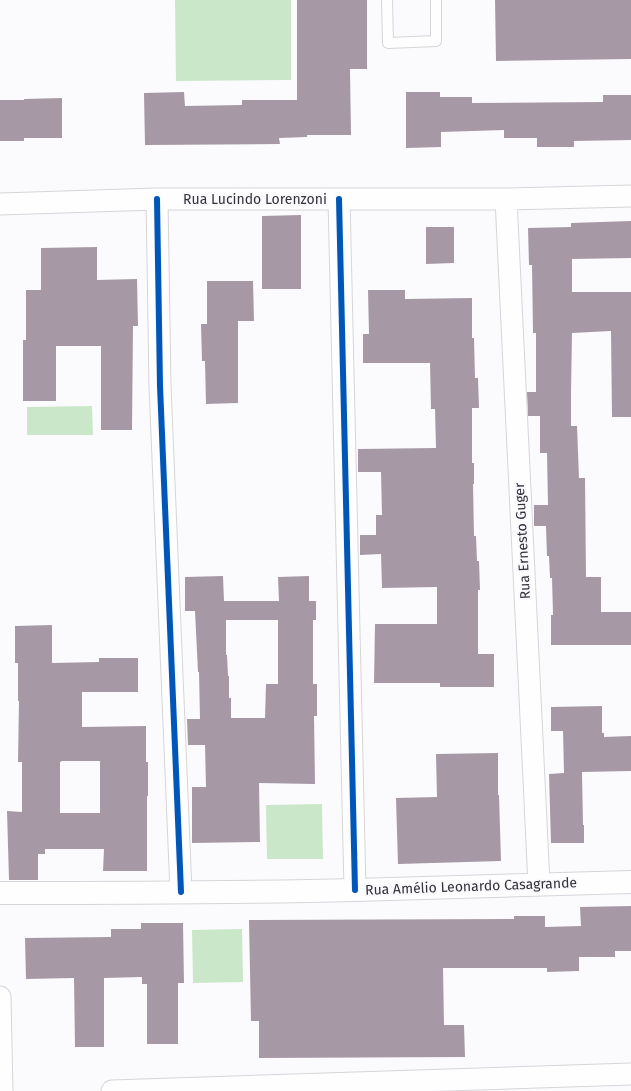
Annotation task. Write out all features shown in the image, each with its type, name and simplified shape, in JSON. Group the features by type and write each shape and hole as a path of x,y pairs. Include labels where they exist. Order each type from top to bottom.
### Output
{"street":[{"name":"Rua Lucindo Lorenzoni","path":"0,204 157,199 506,199 631,196"},
{"path":"339,198 355,890"},
{"path":"157,199 160,386 181,892"},
{"name":"Rua Ernesto Guger","path":"506,199 539,884"},
{"name":"Rua Amélio Leonardo Casagrande","path":"0,894 355,890 631,882"},
{"path":"0,998 2,1091"},
{"path":"112,1091 270,1088 631,1074"}],"lane":[{"path":"387,0 388,43 436,41 436,0"}],"green space":[{"path":"175,0 291,0 291,80 176,81"},
{"path":"92,406 93,435 27,435 27,407"},
{"path":"322,804 323,859 267,859 266,805"},
{"path":"242,929 243,982 193,983 192,930"}],"building":[{"path":"297,0 367,0 367,69 350,69 351,135 307,135 307,137 279,138 280,144 145,145 144,93 184,92 185,106 242,105 242,100 297,100"},
{"path":"495,0 631,0 631,59 496,61"},
{"path":"406,92 440,92 440,97 472,97 472,103 603,102 603,95 631,95 631,140 574,141 574,147 537,147 537,138 504,138 504,130 441,132 441,147 406,148"},
{"path":"62,98 62,138 24,138 24,141 0,141 0,100"},
{"path":"301,215 301,289 262,289 262,216"},
{"path":"631,221 631,258 572,259 572,292 631,292 631,417 612,417 611,331 572,333 571,426 577,426 579,478 585,478 586,577 601,577 601,612 631,612 631,645 551,645 551,615 553,615 552,578 550,578 549,556 547,556 546,526 534,526 534,505 548,505 547,453 540,453 540,416 528,416 527,392 536,392 536,333 533,333 532,265 529,265 528,228 571,227 571,223"},
{"path":"426,227 454,227 454,263 426,264"},
{"path":"97,247 97,280 137,279 138,326 133,326 132,430 101,430 101,346 56,346 56,401 23,401 23,340 26,340 26,290 41,290 41,248"},
{"path":"207,281 253,281 254,321 238,321 238,403 206,404 205,361 202,361 201,324 207,324"},
{"path":"368,290 405,290 405,299 472,298 472,338 474,338 475,378 478,378 479,408 472,408 474,536 476,536 477,561 479,561 480,590 478,590 478,654 494,654 494,687 440,687 440,683 374,683 375,624 437,624 437,587 382,588 381,554 360,555 360,535 376,535 376,515 382,515 381,472 358,472 358,449 436,448 435,409 431,409 430,363 363,363 363,334 369,334"},
{"path":"223,576 224,601 279,601 278,577 309,576 309,601 316,601 316,620 313,620 313,684 317,684 317,716 314,716 315,784 259,783 260,842 192,843 192,787 206,787 205,745 188,745 187,719 200,719 195,611 185,611 185,577","holes":["226,620 278,620 278,684 266,684 265,718 231,718 231,698 229,698 229,676 226,655"]},
{"path":"52,625 52,663 99,662 99,658 138,658 138,692 82,692 82,727 146,726 146,762 148,762 147,871 103,871 104,849 45,849 45,854 38,854 38,880 9,880 7,811 22,812 22,762 18,762 19,701 18,663 15,663 15,626","holes":["100,761 100,813 60,813 60,762"]},
{"path":"602,706 602,733 604,733 604,737 631,736 631,771 582,772 584,843 551,843 549,774 564,773 563,731 551,731 551,707"},
{"path":"498,753 501,861 398,864 396,798 437,797 436,754"},
{"path":"631,906 631,951 615,951 615,957 579,957 579,971 547,972 547,968 443,968 444,1025 464,1025 465,1057 259,1058 259,1021 251,1021 249,920 514,919 514,916 545,916 545,927 581,926 580,907"},
{"path":"141,923 183,923 184,983 178,983 178,1044 147,1044 147,984 142,984 142,977 104,978 104,1047 75,1047 74,978 26,979 25,938 111,937 111,929 141,929"}],"cycle path":[{"path":"157,199 160,386 181,892"},
{"path":"339,199 355,890"}]}
